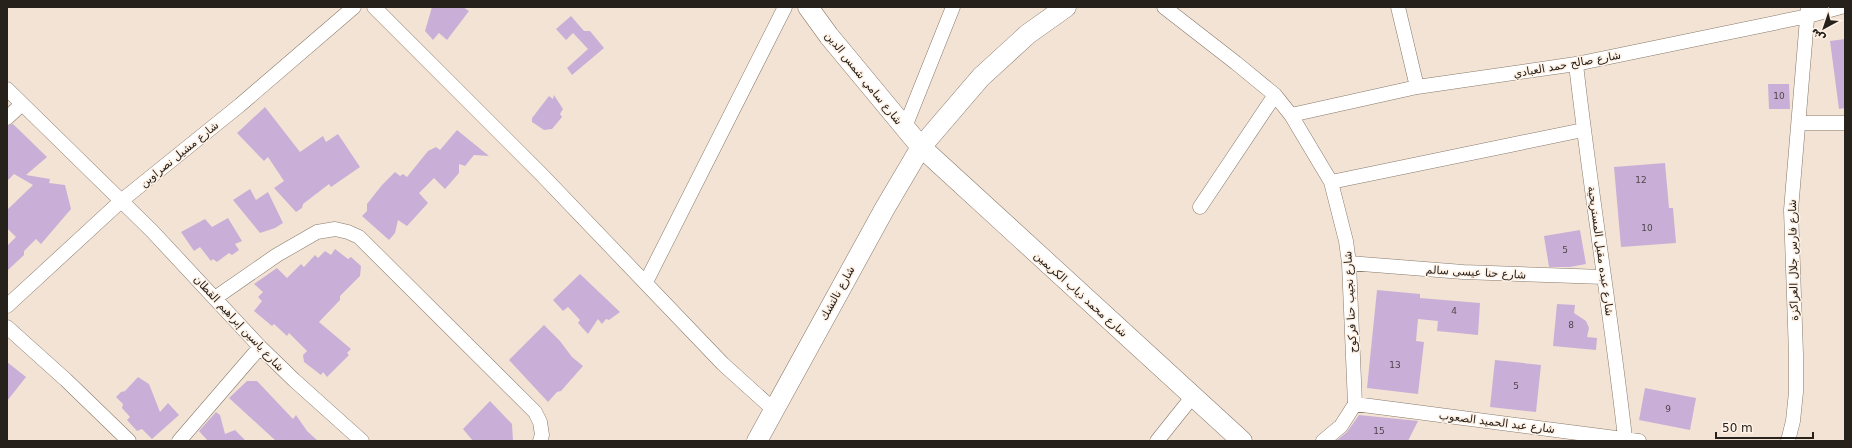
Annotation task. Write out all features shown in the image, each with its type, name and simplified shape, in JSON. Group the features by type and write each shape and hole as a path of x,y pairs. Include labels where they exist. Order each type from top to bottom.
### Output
{"street":[{"name":"شارع مشيل نصراوين","path":"7,306 120,202 240,105 354,7"},
{"path":"374,7 542,175 723,364 774,410"},
{"path":"646,282 785,7"},
{"name":"شارع سامي شمس الدين","path":"808,7 829,36 921,147"},
{"path":"905,127 926,69 953,7"},
{"name":"شارع نالتشك","path":"757,441 885,208 921,147 981,77 1028,34 1066,7"},
{"name":"شارع نجيب حنا فركوح","path":"1164,7 1275,95 1292,115 1331,182 1346,241 1349,263 1355,404"},
{"path":"1398,7 1417,87"},
{"name":"شارع صالح حمد العبادي","path":"1292,115 1417,87 1576,64 1808,12 1842,7"},
{"name":"شارع فارس جلال العراكزة","path":"1788,441 1793,421 1796,392 1791,210 1808,12"},
{"name":"شارع عبده مقبل المستريحية","path":"1576,64 1625,438"},
{"name":"شارع ياسين إبراهيم القطان","path":"7,89 120,202 152,231 260,347 294,380 362,441"},
{"path":"1200,207 1275,95"},
{"path":"7,118 22,104"},
{"path":"1799,123 1845,123"},
{"path":"1331,182 1584,130"},
{"name":"شارع محمد ذياب الكريمين","path":"921,147 1242,441"},
{"path":"215,298 276,255 317,232 334,229 348,232 359,237 535,412 540,422 542,435 540,441"},
{"name":"شارع حنا عيسى سالم","path":"1349,263 1463,272 1604,277"},
{"path":"7,327 66,380 129,441"},
{"path":"179,441 260,347"},
{"path":"1157,441 1194,396"},
{"path":"1323,441 1341,426 1355,404"},
{"name":"شارع عبد الحميد الصعوب","path":"1355,404 1639,441"}],"building":[{"path":"432,7 463,7 469,11 447,40 439,33 433,40 425,31"},
{"path":"571,16 584,31 590,31 604,48 572,75 567,68 588,49 573,33 566,40 556,29"},
{"path":"1845,39 1845,108 1839,109 1830,41"},
{"path":"1768,84 1789,84 1790,109 1769,109"},
{"path":"554,95 563,109 560,114 562,117 552,129 544,130 532,122 532,118 549,96 553,99"},
{"path":"265,107 300,152 323,136 326,142 338,134 360,167 331,187 329,184 303,204 302,208 296,212 274,188 284,181 268,157 264,161 237,133"},
{"path":"13,124 47,157 26,175 50,179 49,183 65,185 71,209 41,244 36,239 24,251 24,255 7,271 7,246 16,237 7,228 7,210 33,185 14,174 7,181 7,126"},
{"path":"457,130 489,156 474,155 465,166 459,164 459,173 445,189 434,178 419,193 428,203 407,226 398,220 395,233 389,240 362,216 367,211 367,204 382,185 395,172 400,176 403,174 407,177 428,151 436,147 440,150"},
{"path":"1665,163 1669,208 1673,208 1676,243 1621,247 1614,167"},
{"path":"250,189 256,200 268,192 283,223 275,228 260,233 233,200"},
{"path":"228,218 242,241 235,244 239,250 232,255 229,253 217,262 213,259 211,261 200,247 194,251 181,232 205,219 212,227"},
{"path":"1580,230 1586,264 1570,267 1549,267 1544,236"},
{"path":"335,249 348,259 351,257 361,266 360,276 340,296 340,300 319,322 351,349 347,353 349,355 327,377 323,372 321,375 304,362 303,355 307,351 289,333 287,336 274,324 272,326 254,311 262,301 258,297 263,292 254,284 277,268 287,278 301,264 304,267 315,255 318,258 325,251 331,255"},
{"path":"580,274 620,312 609,320 606,319 602,324 598,319 588,334 578,323 580,320 568,307 563,311 553,300"},
{"path":"1377,290 1420,294 1420,298 1480,303 1478,335 1437,331 1438,321 1418,319 1416,341 1424,342 1418,394 1367,388"},
{"path":"1557,304 1575,305 1574,313 1586,321 1589,328 1587,337 1597,338 1596,350 1553,346"},
{"path":"544,325 560,341 572,357 583,366 561,391 557,392 548,402 509,360"},
{"path":"1495,360 1541,365 1536,412 1490,407"},
{"path":"7,362 26,377 7,401"},
{"path":"138,377 149,384 160,412 168,403 179,415 152,439 142,429 137,431 127,420 130,417 122,408 123,404 116,397 121,392 125,391"},
{"path":"247,381 257,381 293,419 296,415 307,431 318,441 276,441 229,398"},
{"path":"1645,388 1696,398 1690,430 1639,420"},
{"path":"490,401 512,424 513,441 473,441 463,429"},
{"path":"216,412 220,415 225,434 235,430 246,441 208,441 199,431"},
{"path":"1359,415 1418,421 1408,441 1336,441 1347,432"}]}
